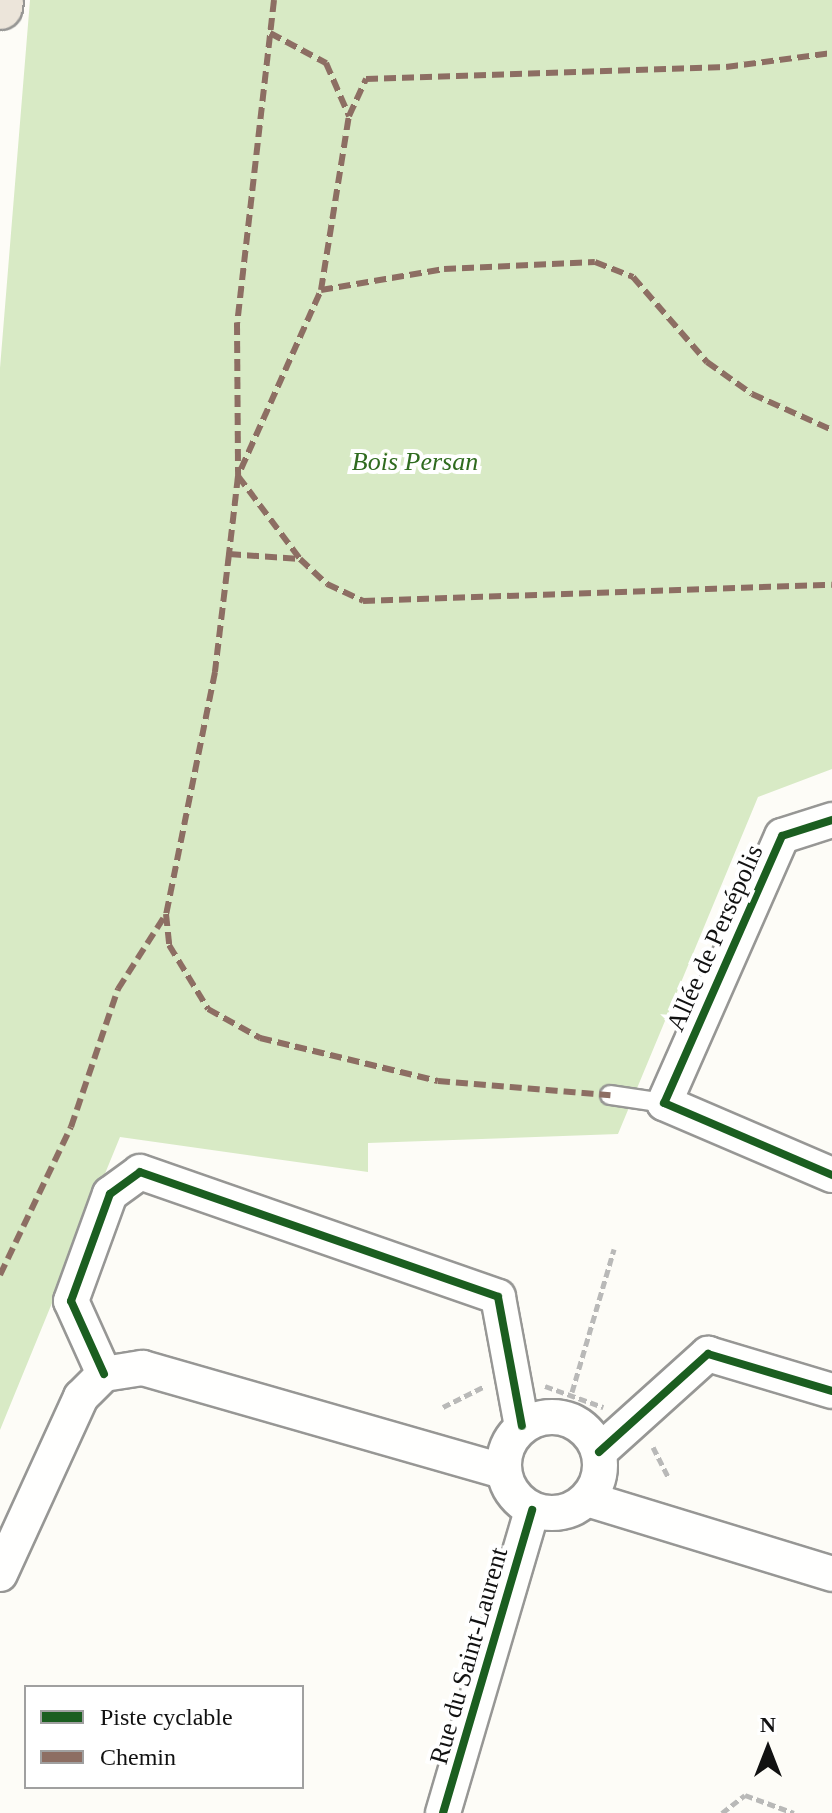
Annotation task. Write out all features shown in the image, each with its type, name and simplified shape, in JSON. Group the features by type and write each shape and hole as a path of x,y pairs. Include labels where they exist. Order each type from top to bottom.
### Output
{"highway":[{"path":"0,7 1,0"}],"street":[{"name":"Allée de Persépolis","path":"664,1103 782,836 832,820"},
{"path":"664,1103 832,1175"},
{"path":"104,1374 71,1301 110,1194 140,1172 498,1297 522,1426"},
{"path":"599,1452 567,1419 522,1426 507,1446 503,1471 508,1487 532,1510 561,1513 587,1499 596,1485 599,1452 708,1354 832,1391"},
{"path":"0,1574 81,1397 104,1374 143,1368 503,1471"},
{"path":"587,1499 832,1574"},
{"name":"Rue du Saint-Laurent","path":"443,1813 532,1510"}],"lane":[{"path":"610,1095 664,1103"}],"path":[{"path":"572,1392 614,1249"},
{"path":"443,1407 513,1378 572,1392 634,1421 668,1477"},
{"path":"722,1813 745,1795 794,1813"}],"green space":[{"name":"Bois Persan","path":"30,0 832,0 832,769 758,797 618,1134 368,1143 368,1172 120,1137 0,1430 0,368"}],"marked path":[{"path":"274,0 237,323 238,476 215,672 166,914 169,945 208,1009 260,1038 438,1081 610,1095"},
{"path":"270,33 326,63 349,116"},
{"path":"241,469 321,290 349,116 366,79 726,67 832,53"},
{"path":"321,290 444,269 595,262 633,277 707,362 752,394 832,430"},
{"path":"238,476 300,559 327,584 363,601 832,585"},
{"path":"229,554 300,559"},
{"path":"0,1275 71,1127 118,989 166,914"}],"cycle path":[{"path":"832,820 782,836 664,1103 832,1175"},
{"path":"104,1374 71,1301 110,1194 140,1172 498,1297 522,1426"},
{"path":"599,1452 708,1354 832,1391"},
{"path":"443,1813 532,1510"}]}
